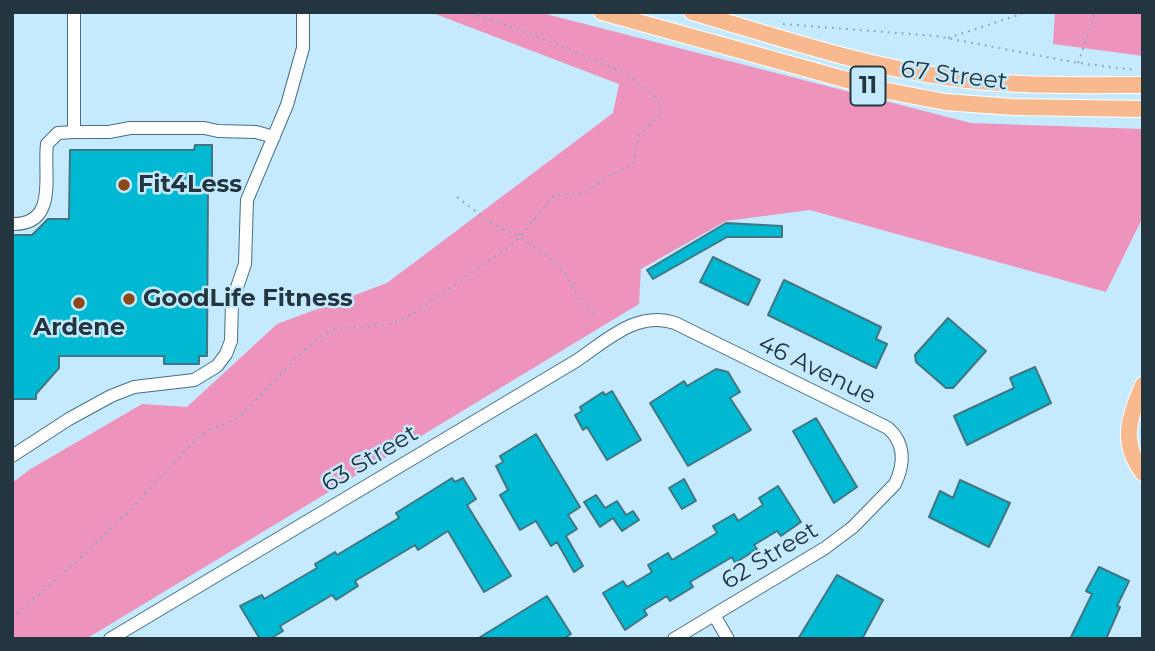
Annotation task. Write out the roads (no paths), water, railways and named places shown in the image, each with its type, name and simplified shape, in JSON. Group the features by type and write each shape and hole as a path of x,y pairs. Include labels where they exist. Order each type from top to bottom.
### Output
{"main road":[{"name":"67 Street","path":"602,12 883,90 945,102 1013,107 1143,109"},
{"name":"67 Street","path":"692,12 885,67 946,78 1017,84 1143,85"},
{"path":"1143,385 1128,418 1132,449 1143,473"}],"street":[{"path":"74,12 74,132"},
{"path":"12,457 69,419 111,397 134,387 194,380 217,366 226,354 231,341 232,302 244,267 247,200 274,137 302,54 303,12"},
{"path":"12,224 28,223 42,210 46,200 47,144 58,133 109,132 130,128 204,128 256,132 274,137"},
{"name":"46 Avenue","path":"652,319 675,323 888,428 900,441 901,466 895,484 881,499"},
{"name":"63 Street","path":"110,639 576,361 631,324 652,319"},
{"name":"62 Street","path":"674,639 825,548 853,527 881,499"},
{"path":"714,615 728,639"}],"place":[{"name":"Fit4Less","path":"124,185"},
{"name":"GoodLife Fitness","path":"129,299"},
{"name":"Ardene","path":"79,303"}]}
